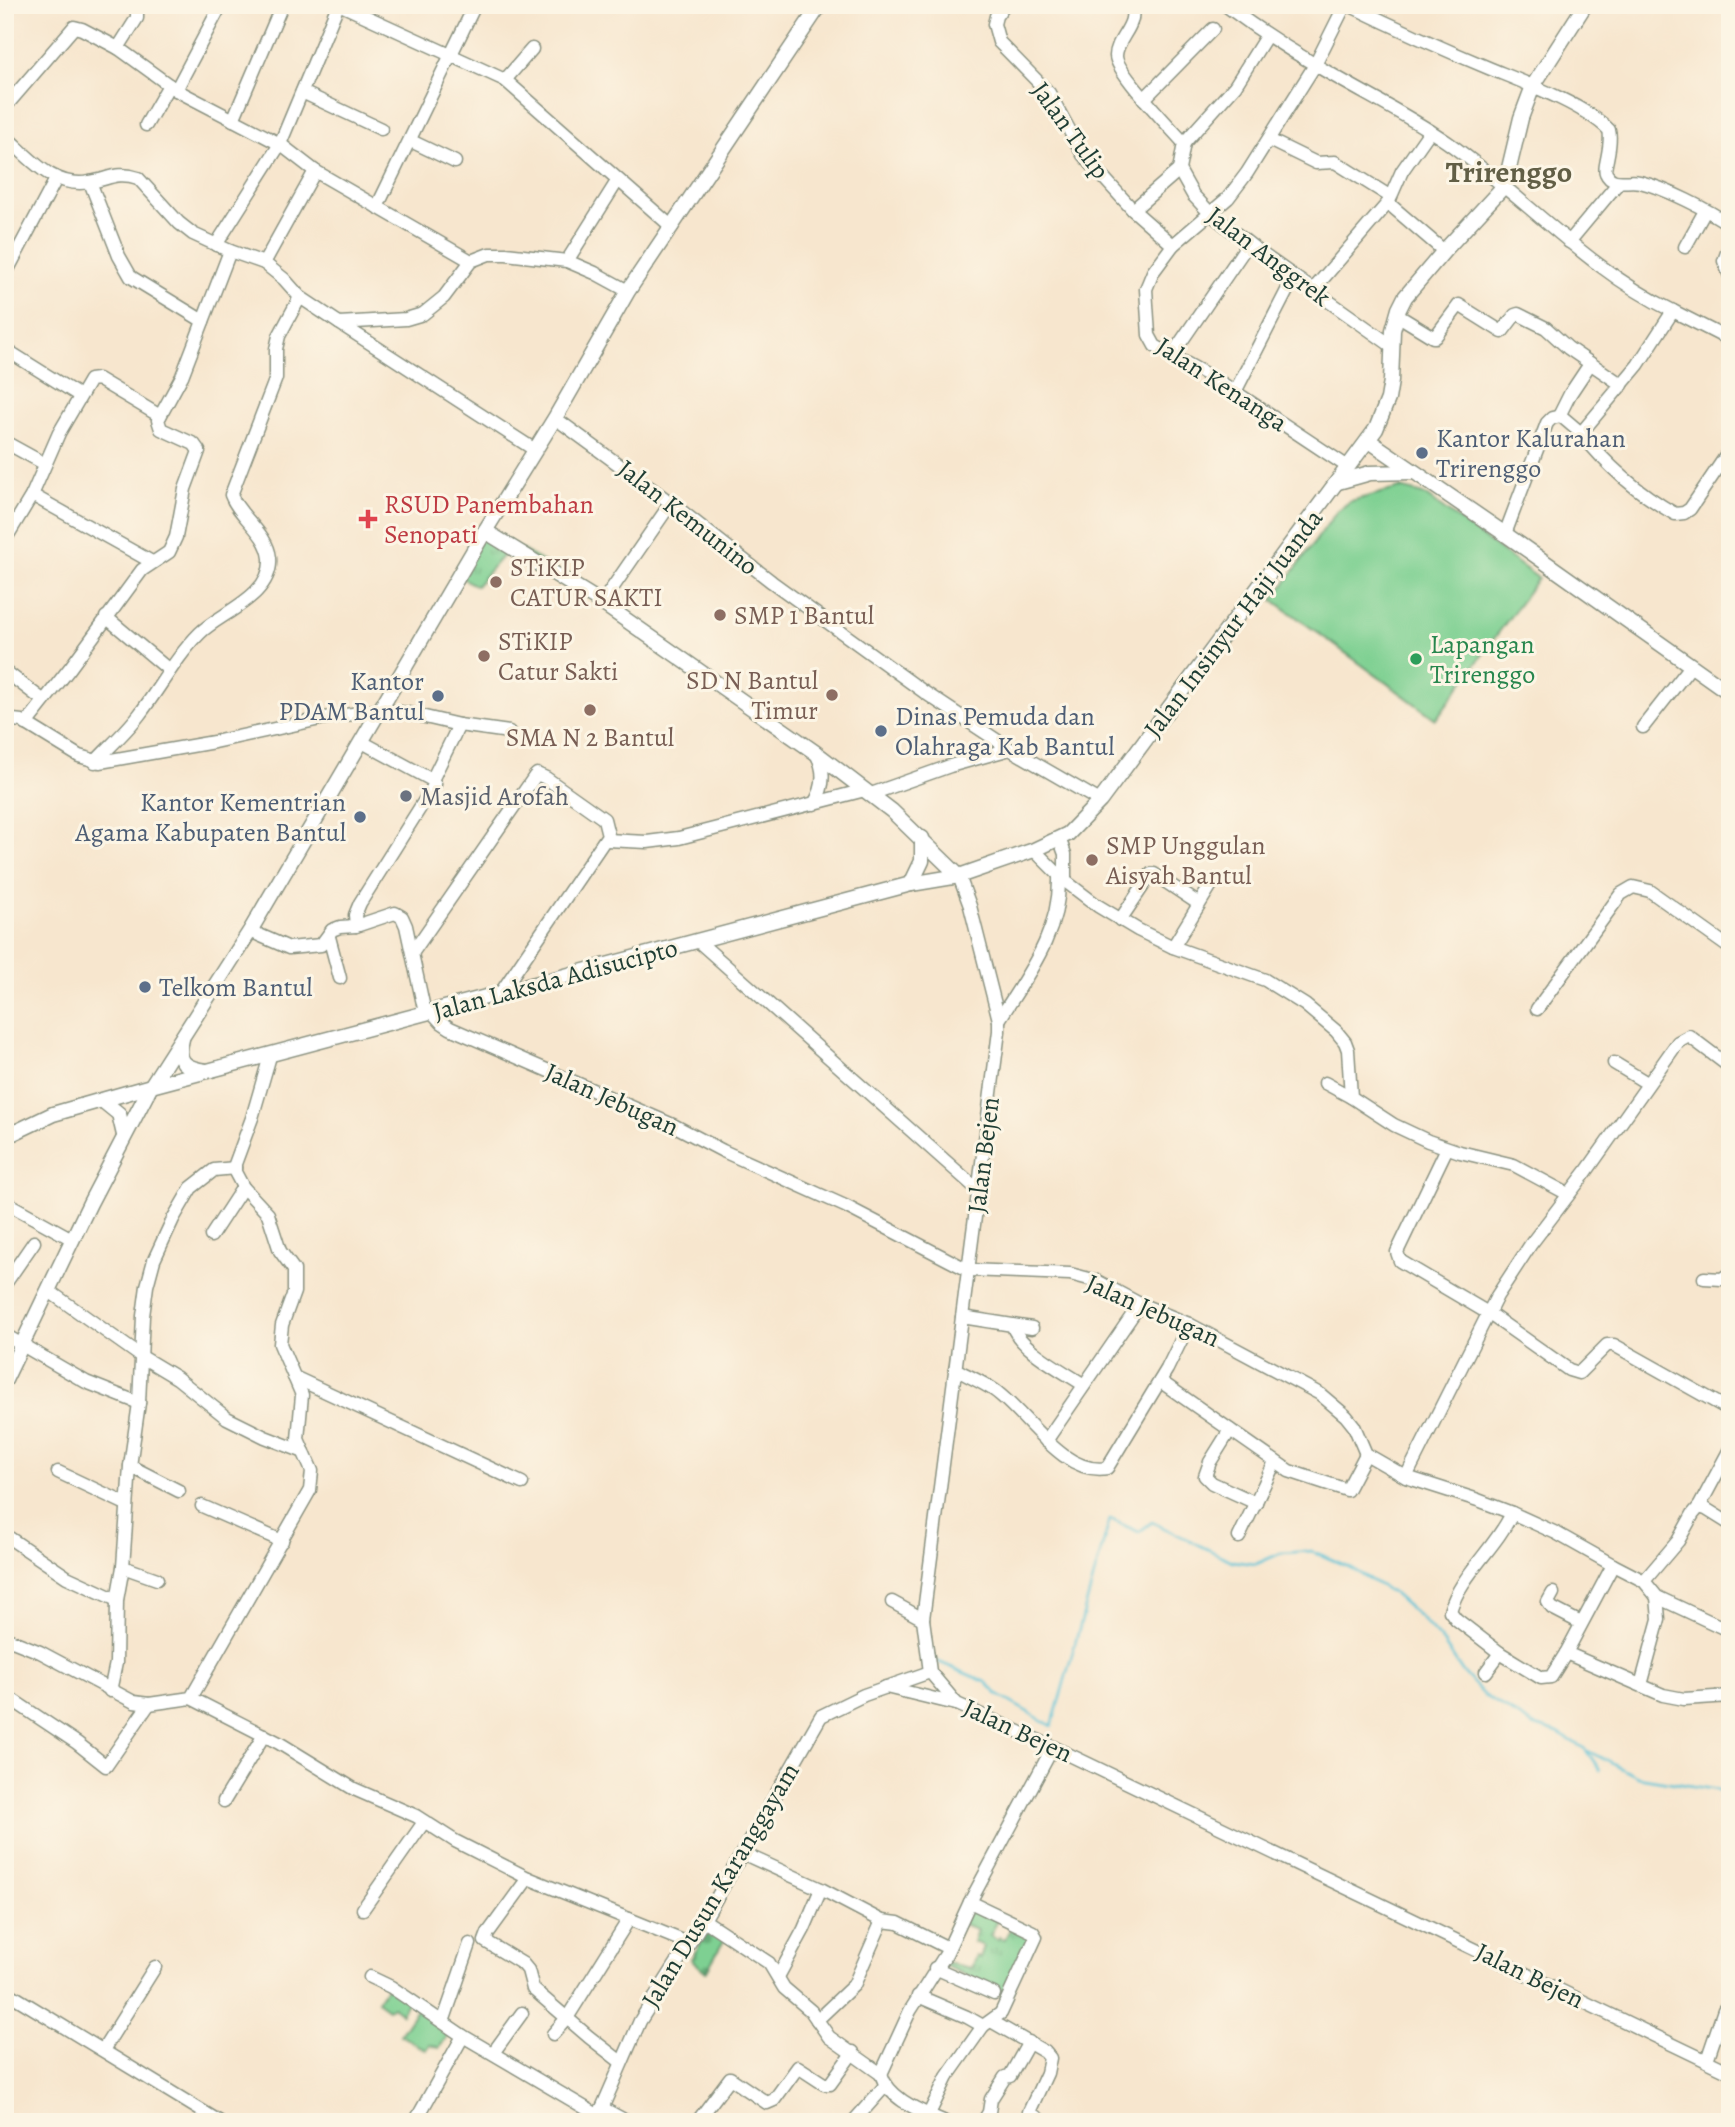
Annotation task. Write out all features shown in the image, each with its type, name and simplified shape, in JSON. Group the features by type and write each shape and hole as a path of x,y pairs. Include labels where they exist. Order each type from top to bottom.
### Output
{"main road":[{"path":"5,1380 72,1239 151,1086 250,931 628,291 820,5"},
{"name":"Jalan Insinyur Haji Juanda","path":"959,876 1034,850 1076,827 1100,801 1338,482 1376,429 1388,399 1397,315 1405,298 1505,185 1521,118 1533,86 1585,5"},
{"path":"1368,440 1730,693"},
{"name":"Jalan Insinyur Haji Juanda","path":"1338,482 1370,473 1415,472"},
{"path":"485,531 602,603 816,753 868,792 922,838 959,876"},
{"path":"911,884 922,861 922,838"},
{"name":"Jalan Laksda Adisucipto","path":"54,1114 502,991 911,884 959,876"},
{"path":"182,1038 179,1050 184,1063 193,1069 207,1071"},
{"path":"103,1101 118,1114 124,1135"},
{"path":"5,1126 54,1114"},
{"path":"5,1137 54,1114"}],"street":[{"path":"118,48 137,18 137,5"},
{"path":"146,125 221,5"},
{"path":"233,120 282,5"},
{"path":"216,245 280,144 340,5 505,80 672,227"},
{"path":"377,207 475,5"},
{"name":"Jalan Tulip","path":"1004,5 994,24 999,42 1049,93 1083,155 1133,210 1173,245"},
{"path":"1130,5 1133,10 1132,22 1116,56 1117,63 1144,99 1184,143"},
{"path":"1225,5 1315,65 1430,131 1505,185 1569,242 1631,286 1730,340"},
{"path":"1347,5 1533,86 1582,111 1609,130 1611,144 1606,174 1619,183"},
{"name":"Jalan Kenanga","path":"1347,5 1315,65 1238,185 1211,214 1173,245 1153,272 1146,289 1151,341 1159,349 1235,392 1348,467"},
{"path":"5,107 74,27 82,29 118,48 172,87 280,144 315,171 471,261"},
{"path":"1144,99 1213,29"},
{"path":"1133,210 1179,170 1184,143 1235,86 1268,35"},
{"path":"505,80 532,49"},
{"path":"302,92 381,130"},
{"path":"1313,290 1390,200 1401,172 1430,131"},
{"path":"5,136 56,179 74,183 90,182 109,175 138,178 179,223 194,234 264,263 284,279 300,297 535,450"},
{"path":"1269,140 1316,163 1335,162 1390,200 1444,251"},
{"path":"411,141 455,162"},
{"name":"Jalan Anggrek","path":"1179,170 1193,195 1211,214 1248,244 1392,346"},
{"path":"264,263 315,171"},
{"path":"5,275 56,179"},
{"path":"567,261 618,180"},
{"path":"1569,242 1619,183 1630,180 1649,185 1730,225"},
{"path":"90,182 119,256 131,277 203,321"},
{"path":"1685,247 1706,211"},
{"path":"1172,355 1248,244"},
{"path":"1730,244 1724,261 1730,276"},
{"path":"26,724 142,570 169,552 174,543 185,489 199,451 194,444 160,429 159,416 182,376 230,251"},
{"path":"339,323 406,319 423,314 444,297 471,261 489,254 567,261 628,291"},
{"path":"1235,392 1294,277"},
{"path":"95,762 138,716 169,670 200,633 255,592 269,568 267,547 231,495 276,378 279,336 300,297"},
{"path":"1397,315 1435,337 1459,305 1502,332 1518,314 1546,328 1590,364 1622,384"},
{"path":"1581,433 1654,342 1673,311"},
{"path":"5,349 80,396"},
{"path":"1559,416 1590,364"},
{"path":"5,540 32,495 59,433 90,380 96,379 159,416"},
{"path":"1505,534 1543,433 1552,418 1559,416 1566,419 1600,457 1632,486 1675,514 1690,509 1730,450"},
{"name":"Jalan Kemunino","path":"555,418 671,503 772,582 924,692 1010,749 1100,801"},
{"path":"5,442 45,464"},
{"path":"32,495 152,562"},
{"path":"602,603 671,503"},
{"path":"106,617 169,670"},
{"path":"1643,727 1691,666"},
{"path":"5,671 44,701"},
{"path":"5,725 13,720 26,724 79,756 95,762 380,710 509,732"},
{"path":"432,780 459,725"},
{"path":"356,926 355,915 360,902 435,784 362,742"},
{"path":"607,840 647,842 679,838 868,792 1010,749"},
{"path":"814,804 823,783 816,753"},
{"path":"413,952 537,774 558,785 604,819 608,835 502,991"},
{"path":"999,1020 1051,931 1058,907 1065,854 1059,838"},
{"path":"1034,850 1062,879 1120,920 1173,947 1273,984 1328,1024 1342,1037 1348,1050 1350,1097"},
{"path":"1120,920 1151,874 1199,904"},
{"name":"Jalan Bejen","path":"959,876 970,906 999,1020 923,1619 930,1672 957,1704 1053,1747 1730,2072"},
{"path":"1173,947 1214,880"},
{"path":"1537,1009 1621,894 1633,887 1650,891 1730,948"},
{"path":"250,931 289,948 321,945 332,930 356,926 395,913 404,920 428,1012"},
{"path":"329,937 340,978"},
{"path":"698,941 978,1190"},
{"name":"Jalan Jebugan","path":"428,1012 450,1028 675,1126 720,1157 845,1206 968,1270 1070,1274 1097,1281 1140,1304 1189,1324 1320,1394 1354,1426 1366,1454"},
{"path":"1406,1478 1488,1313 1531,1244 1586,1172 1678,1042 1689,1036 1730,1068"},
{"path":"191,1698 310,1490 312,1471 298,1439 302,1395 281,1349 279,1338 294,1292 294,1270 280,1251 268,1214 243,1186 235,1168 270,1056"},
{"path":"1614,1063 1647,1083"},
{"path":"1325,1083 1394,1125 1447,1147 1514,1165 1568,1194"},
{"path":"1447,1147 1397,1252 1397,1257 1405,1266 1488,1313 1570,1370 1579,1373 1607,1345 1614,1345 1730,1410"},
{"path":"110,1691 118,1648 117,1600 123,1567 126,1504 139,1403 142,1316 147,1286 154,1260 184,1197 203,1177 214,1170 235,1168"},
{"path":"211,1236 243,1186"},
{"path":"5,1202 72,1239"},
{"path":"5,1284 34,1242"},
{"path":"1704,1278 1722,1279 1730,1273"},
{"path":"49,1291 142,1357 177,1378 227,1418 304,1452"},
{"path":"1046,1441 1140,1304"},
{"path":"962,1317 1032,1328"},
{"path":"955,1369 995,1390 1046,1441 1082,1467 1094,1470 1107,1468 1160,1381 1189,1324"},
{"path":"1013,1326 1017,1336 1028,1346 1084,1385"},
{"path":"5,1335 86,1382 139,1403"},
{"path":"294,1377 522,1483"},
{"path":"1160,1381 1289,1471 1347,1490 1366,1454 1406,1478 1478,1500 1556,1533 1644,1581 1657,1597 1730,1632"},
{"path":"1230,1430 1210,1462 1205,1476 1212,1483 1256,1503"},
{"path":"1644,1581 1678,1541 1730,1449"},
{"path":"1239,1537 1275,1462"},
{"path":"130,1466 179,1491"},
{"path":"58,1472 126,1504"},
{"path":"202,1506 282,1541"},
{"path":"1699,1507 1706,1508 1730,1524"},
{"path":"1513,1513 1506,1528 1464,1583 1450,1611 1456,1619 1500,1653 1541,1678 1551,1677 1613,1565"},
{"path":"5,1535 66,1577 117,1600"},
{"path":"123,1567 157,1578"},
{"path":"1553,1593 1548,1602 1552,1608 1581,1623"},
{"path":"1641,1685 1659,1619 1657,1597"},
{"path":"892,1602 923,1619"},
{"path":"5,1638 40,1653 134,1702 149,1704 191,1698 264,1735 354,1788 528,1878 688,1942"},
{"path":"1486,1672 1500,1653"},
{"path":"1566,1653 1662,1695 1684,1699 1730,1696"},
{"name":"Jalan Dusun Karanggayam","path":"599,2115 640,2021 704,1920 821,1716 848,1701 930,1672"},
{"path":"885,1687 957,1704"},
{"path":"5,1695 77,1743 106,1766 149,1704"},
{"path":"225,1801 264,1735"},
{"path":"853,2122 883,2080 918,1996 948,1948 1053,1747"},
{"path":"363,1909 424,1822"},
{"path":"742,1853 883,1921 898,1923 948,1948"},
{"path":"528,1878 485,1941 523,1964 533,1989 621,2062"},
{"path":"778,1977 804,1929 821,1889"},
{"path":"929,2114 947,2077 1009,2000 1036,1935 970,1902"},
{"path":"552,2034 567,2018 629,1919"},
{"path":"704,1920 769,1963 784,1988 817,2020 828,2037 853,2052 899,2098 945,2122"},
{"path":"817,2020 854,1985 883,1921"},
{"path":"443,2022 470,1944"},
{"path":"103,2050 155,1967"},
{"path":"935,1968 994,1994"},
{"path":"370,1976 391,1987 463,2036 599,2115 628,2122"},
{"path":"5,1991 220,2122"},
{"path":"918,1996 1029,2042 1045,2052 1049,2058 1047,2073 1028,2112 1043,2122"},
{"path":"1707,2060 1724,2010 1730,2003"},
{"path":"492,2053 522,2012"},
{"path":"415,2122 463,2036"},
{"path":"983,2122 989,2112 991,2099 1005,2077 1010,2076 1029,2042"},
{"path":"697,2122 730,2078 767,2103 774,2100 798,2067 824,2084 830,2084 853,2052"}],"green space":[{"name":"Lapangan Trirenggo","path":"1400,488 1423,494 1538,578 1436,719 1273,600 1337,511 1351,501"},
{"path":"485,529 547,564 540,575 505,553 476,586 457,575"},
{"path":"972,1905 999,1919 990,1935 998,1940 999,1937 1004,1940 1012,1926 1034,1936 1009,1994 940,1964 941,1962 971,1968 976,1956 980,1958 984,1946 973,1942 977,1929 960,1923"},
{"path":"710,1928 726,1937 706,1972 691,1959"},
{"path":"387,1986 408,2001 401,2013 392,2006 388,2009 377,2001"},
{"path":"418,2008 451,2031 439,2048 430,2045 426,2050 400,2035"}],"waterway":[{"path":"934,1660 986,1682 998,1695 1052,1726 1110,1519 1139,1532 1152,1522 1232,1561 1256,1564 1281,1553 1312,1551 1349,1567 1394,1594 1420,1617 1484,1695 1533,1725 1558,1733 1585,1749 1600,1770"},
{"path":"1588,1751 1638,1777 1730,1792"}],"place":[{"name":"Kantor Kalurahan Trirenggo","path":"1422,453"},
{"name":"RSUD Panembahan Senopati","path":"368,519"},
{"name":"STiKIP CATUR SAKTI","path":"496,582"},
{"name":"SMP 1 Bantul","path":"720,615"},
{"name":"STiKIP Catur Sakti","path":"484,656"},
{"name":"Lapangan Trirenggo","path":"1416,659"},
{"name":"SD N Bantul Timur","path":"832,695"},
{"name":"Kantor PDAM Bantul","path":"438,696"},
{"name":"SMA N 2 Bantul","path":"590,710"},
{"name":"Dinas Pemuda dan Olahraga Kab Bantul","path":"881,731"},
{"name":"Masjid Arofah","path":"406,796"},
{"name":"Kantor Kementrian Agama Kabupaten Bantul","path":"360,817"},
{"name":"SMP Unggulan Aisyah Bantul","path":"1092,860"},
{"name":"Telkom Bantul","path":"145,987"}],"district":[{"name":"Trirenggo","path":"1509,172"}]}
